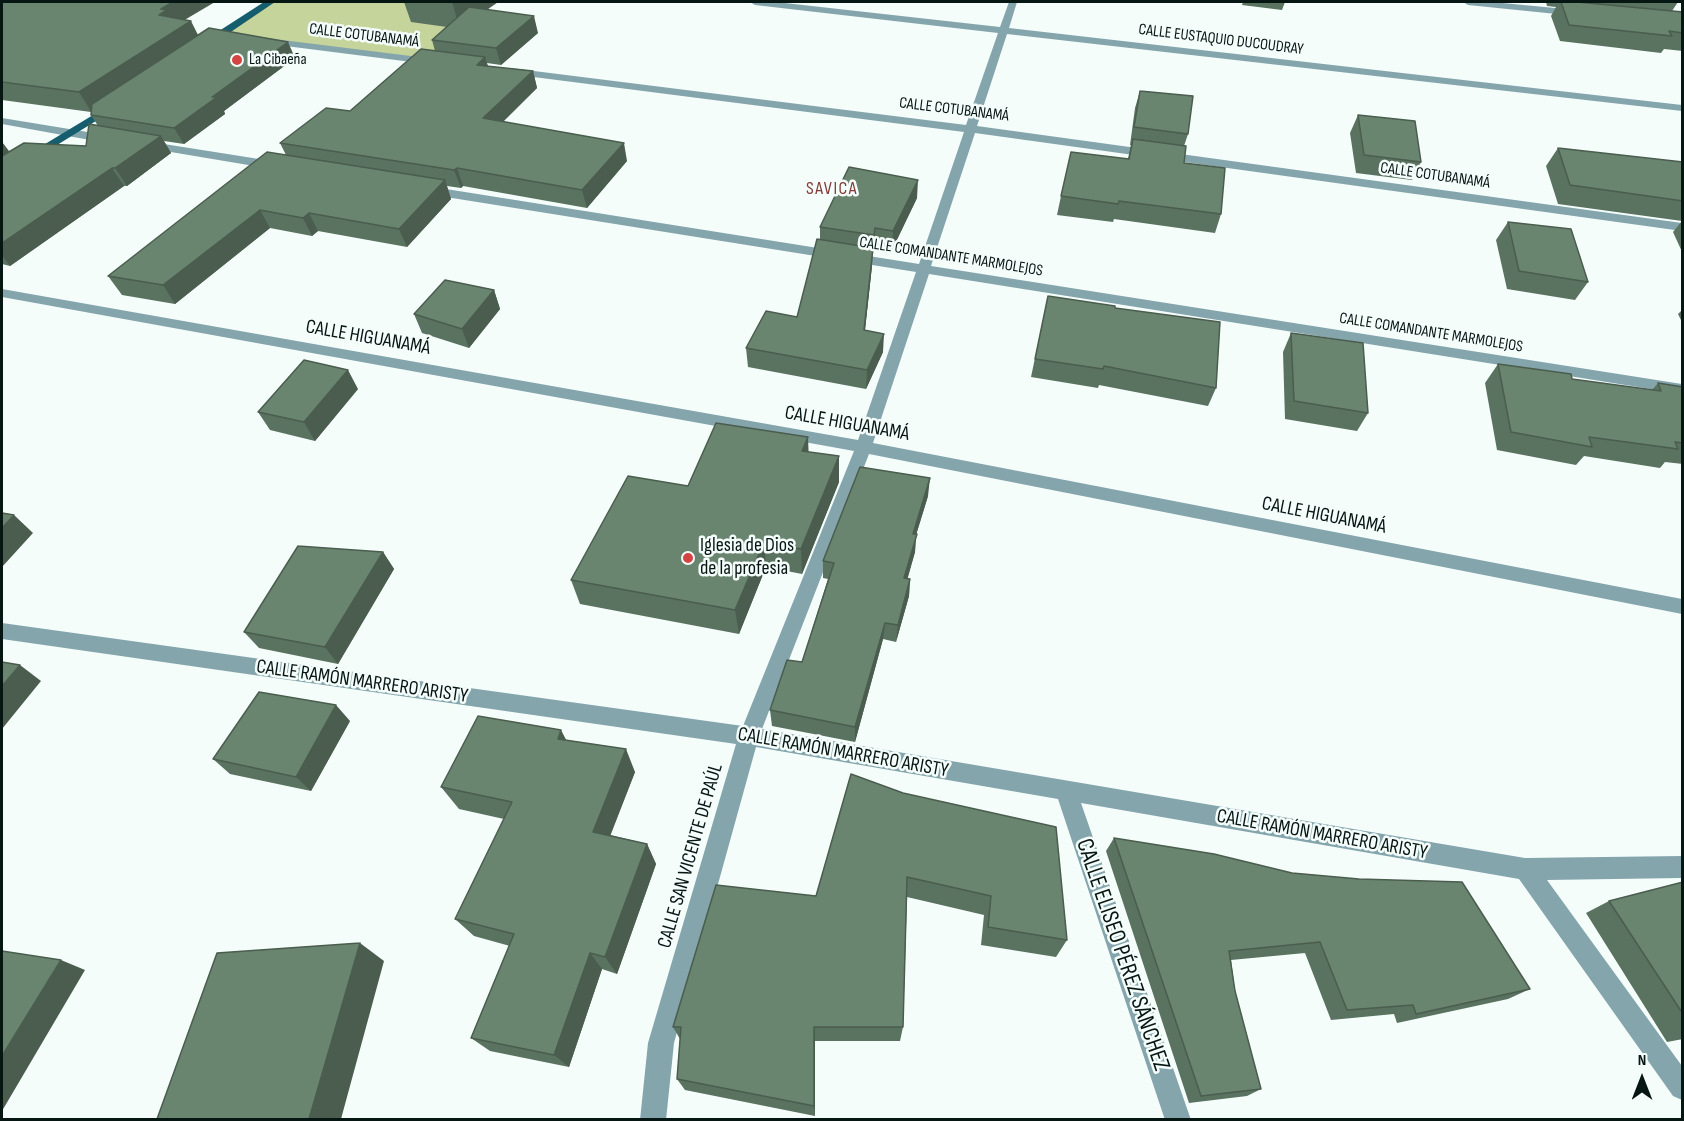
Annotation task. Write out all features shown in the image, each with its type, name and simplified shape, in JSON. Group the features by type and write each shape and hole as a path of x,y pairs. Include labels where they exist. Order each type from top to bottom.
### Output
{"main road":[{"path":"200,48 270,2"},
{"path":"2,175 121,100"}],"street":[{"name":"CALLE EUSTAQUIO DUCOUDRAY","path":"755,2 1683,108"},
{"name":"CALLE SAN VICENTE DE PAÚL","path":"653,1119 661,1043 749,736 864,447 1013,2"},
{"path":"1468,2 1587,14"},
{"name":"CALLE COTUBANAMÁ","path":"220,35 453,64"},
{"name":"CALLE COTUBANAMÁ","path":"500,70 970,129 1683,227"},
{"path":"2,121 297,169"},
{"name":"CALLE COMANDANTE MARMOLEJOS","path":"415,188 1683,389"},
{"name":"CALLE HIGUANAMÁ","path":"2,293 864,447 1683,607"},
{"name":"CALLE RAMÓN MARRERO ARISTY","path":"2,631 749,736 1524,869 1683,867"},
{"name":"CALLE ELISEO PÉREZ SÁNCHEZ","path":"1066,791 1178,1119"},
{"path":"1524,869 1683,1087"}],"green space":[{"path":"270,2 476,2 487,8 429,61 220,35"}],"building":[{"path":"2,2 173,2 161,9 167,10 159,15 191,21 79,92 2,82"},
{"path":"1561,2 1683,12 1683,33 1669,31 1672,36 1569,25"},
{"path":"469,7 534,16 496,48 432,40"},
{"path":"209,28 288,42 212,97 217,97 174,128 91,115 92,104"},
{"path":"421,49 485,57 477,65 533,71 483,118 624,143 582,190 457,168 454,170 280,143 326,108 350,111"},
{"path":"1140,91 1193,96 1188,134 1134,127"},
{"path":"1358,115 1415,121 1421,162 1364,155"},
{"path":"89,124 161,136 2,243 2,156 24,143 86,146"},
{"path":"1133,139 1186,146 1184,163 1225,168 1221,214 1061,196 1071,152 1129,159"},
{"path":"1558,148 1683,162 1683,201 1570,185"},
{"path":"267,152 445,180 399,229 309,213 303,218 260,210 163,285 108,276"},
{"path":"849,167 918,180 893,231 875,228 874,235 820,227"},
{"path":"1508,222 1571,229 1588,282 1519,271"},
{"path":"817,239 873,248 864,330 884,334 867,370 746,348 766,311 797,317"},
{"path":"445,280 494,290 462,329 414,314"},
{"path":"1048,296 1115,306 1115,308 1220,322 1216,388 1104,366 1103,369 1035,359"},
{"path":"1291,333 1363,343 1368,413 1294,401"},
{"path":"304,360 348,370 304,422 258,412"},
{"path":"1498,364 1571,374 1572,379 1661,391 1658,383 1683,387 1683,443 1675,442 1678,449 1589,437 1592,447 1511,432"},
{"name":"Iglesia de Dios de la profesia","path":"716,423 808,437 802,451 839,456 801,549 764,542 735,610 571,580 628,476 688,486"},
{"path":"860,467 930,478 913,534 917,534 904,578 910,579 898,625 885,623 855,727 770,710 787,660 802,662 834,563 823,561"},
{"path":"2,513 14,515 2,528"},
{"path":"298,546 383,552 325,647 244,632"},
{"path":"2,662 20,665 2,686"},
{"path":"259,692 336,705 296,777 213,759"},
{"path":"478,716 561,730 558,739 626,749 593,832 647,844 605,957 590,953 554,1055 471,1038 514,934 455,919 512,802 441,787"},
{"path":"851,774 903,793 1056,827 1067,940 988,927 991,896 907,877 903,1027 814,1027 814,1106 677,1079 681,1027 673,1027 716,885 816,896"},
{"path":"1114,838 1214,854 1292,873 1359,879 1462,882 1530,989 1416,1014 1413,1005 1347,1010 1320,942 1229,951 1235,991 1261,1089 1201,1096"},
{"path":"1683,882 1683,1014 1609,901"},
{"path":"360,943 309,1119 157,1119 217,953"},
{"path":"2,951 61,960 2,1056"}],"place":[{"name":"La Cibaeña","path":"237,60"},
{"name":"Iglesia de Dios de la profesia","path":"688,558"}],"district":[{"name":"SAVICA","path":"832,189"}]}
